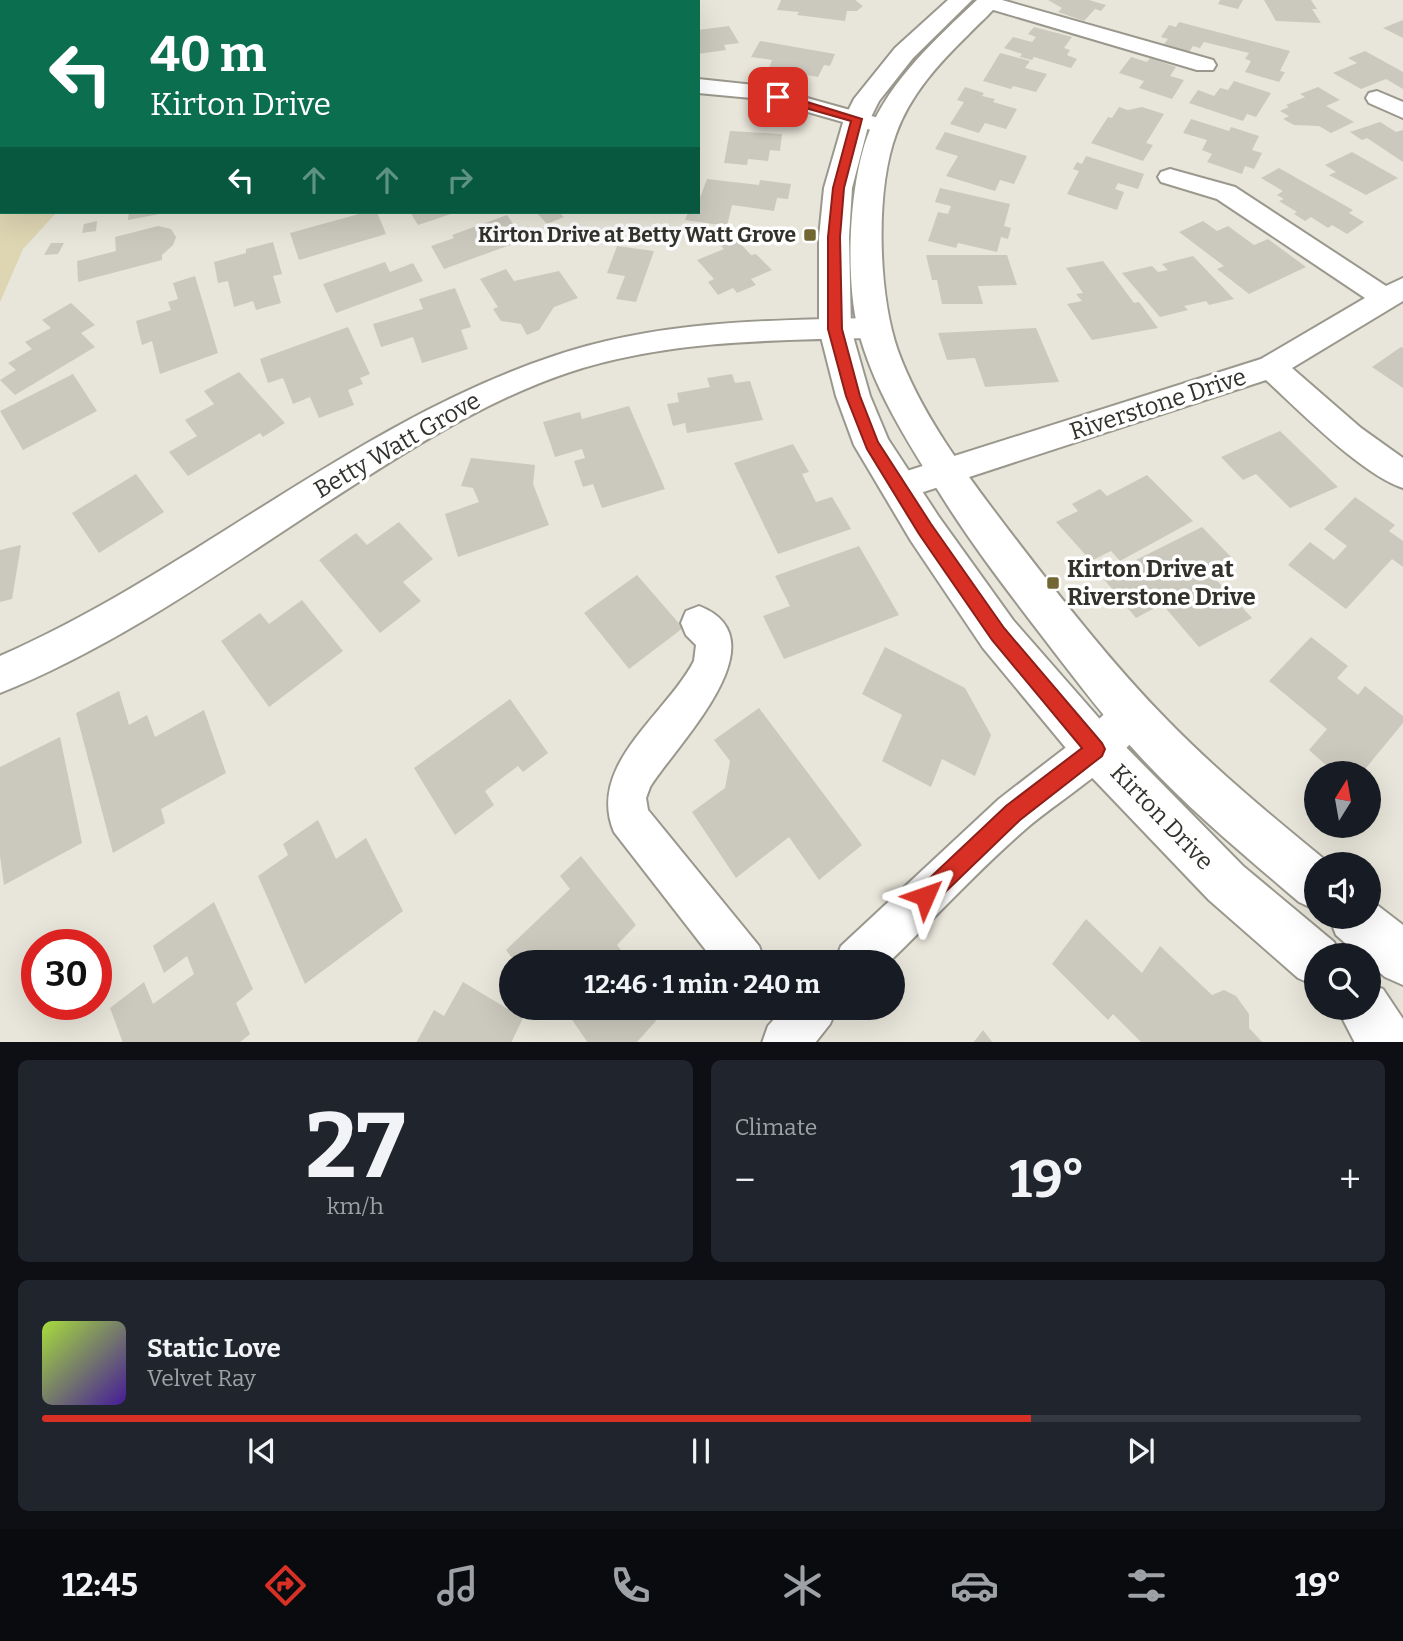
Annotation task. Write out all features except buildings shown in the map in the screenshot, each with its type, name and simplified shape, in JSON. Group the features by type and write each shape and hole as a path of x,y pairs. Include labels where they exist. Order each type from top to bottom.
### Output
{"street":[{"path":"979,1 1205,65"},
{"name":"Kirton Drive","path":"979,1 904,53 867,99 873,174 867,223 869,279 874,328 889,371 912,419 977,519 1031,592 1131,715 1227,809 1304,875"},
{"path":"700,86 764,93 871,123"},
{"path":"1377,98 1403,111"},
{"name":"Kirton Drive","path":"871,123 838,188 834,237 835,329 853,396 872,444 998,634 1096,749 1226,883 1304,950"},
{"path":"1170,177 1226,193 1394,293"},
{"name":"Riverstone Drive","path":"899,487 1271,367 1394,293"},
{"name":"Betty Watt Grove","path":"0,675 90,632 422,426 489,392 565,363 634,345 691,335 747,330 874,328"},
{"path":"1271,367 1350,437 1403,475"},
{"path":"699,623 714,643 709,671 628,784 624,807 628,818 733,950"},
{"path":"870,950 1013,813 1096,749 1131,715"},
{"path":"1368,929 1403,959"},
{"path":"1372,1020 1387,1042"}],"shaded area":[{"path":"0,214 55,214 23,249 0,302"}],"place":[{"name":"Kirton Drive at Betty Watt Grove","path":"810,235"},
{"name":"Kirton Drive at Riverstone Drive","path":"1053,583"}],"route":[{"path":"778,97 857,119 838,188 834,237 835,329 853,396 872,444 925,529 998,634 1096,749 1013,813 925,896"}]}
